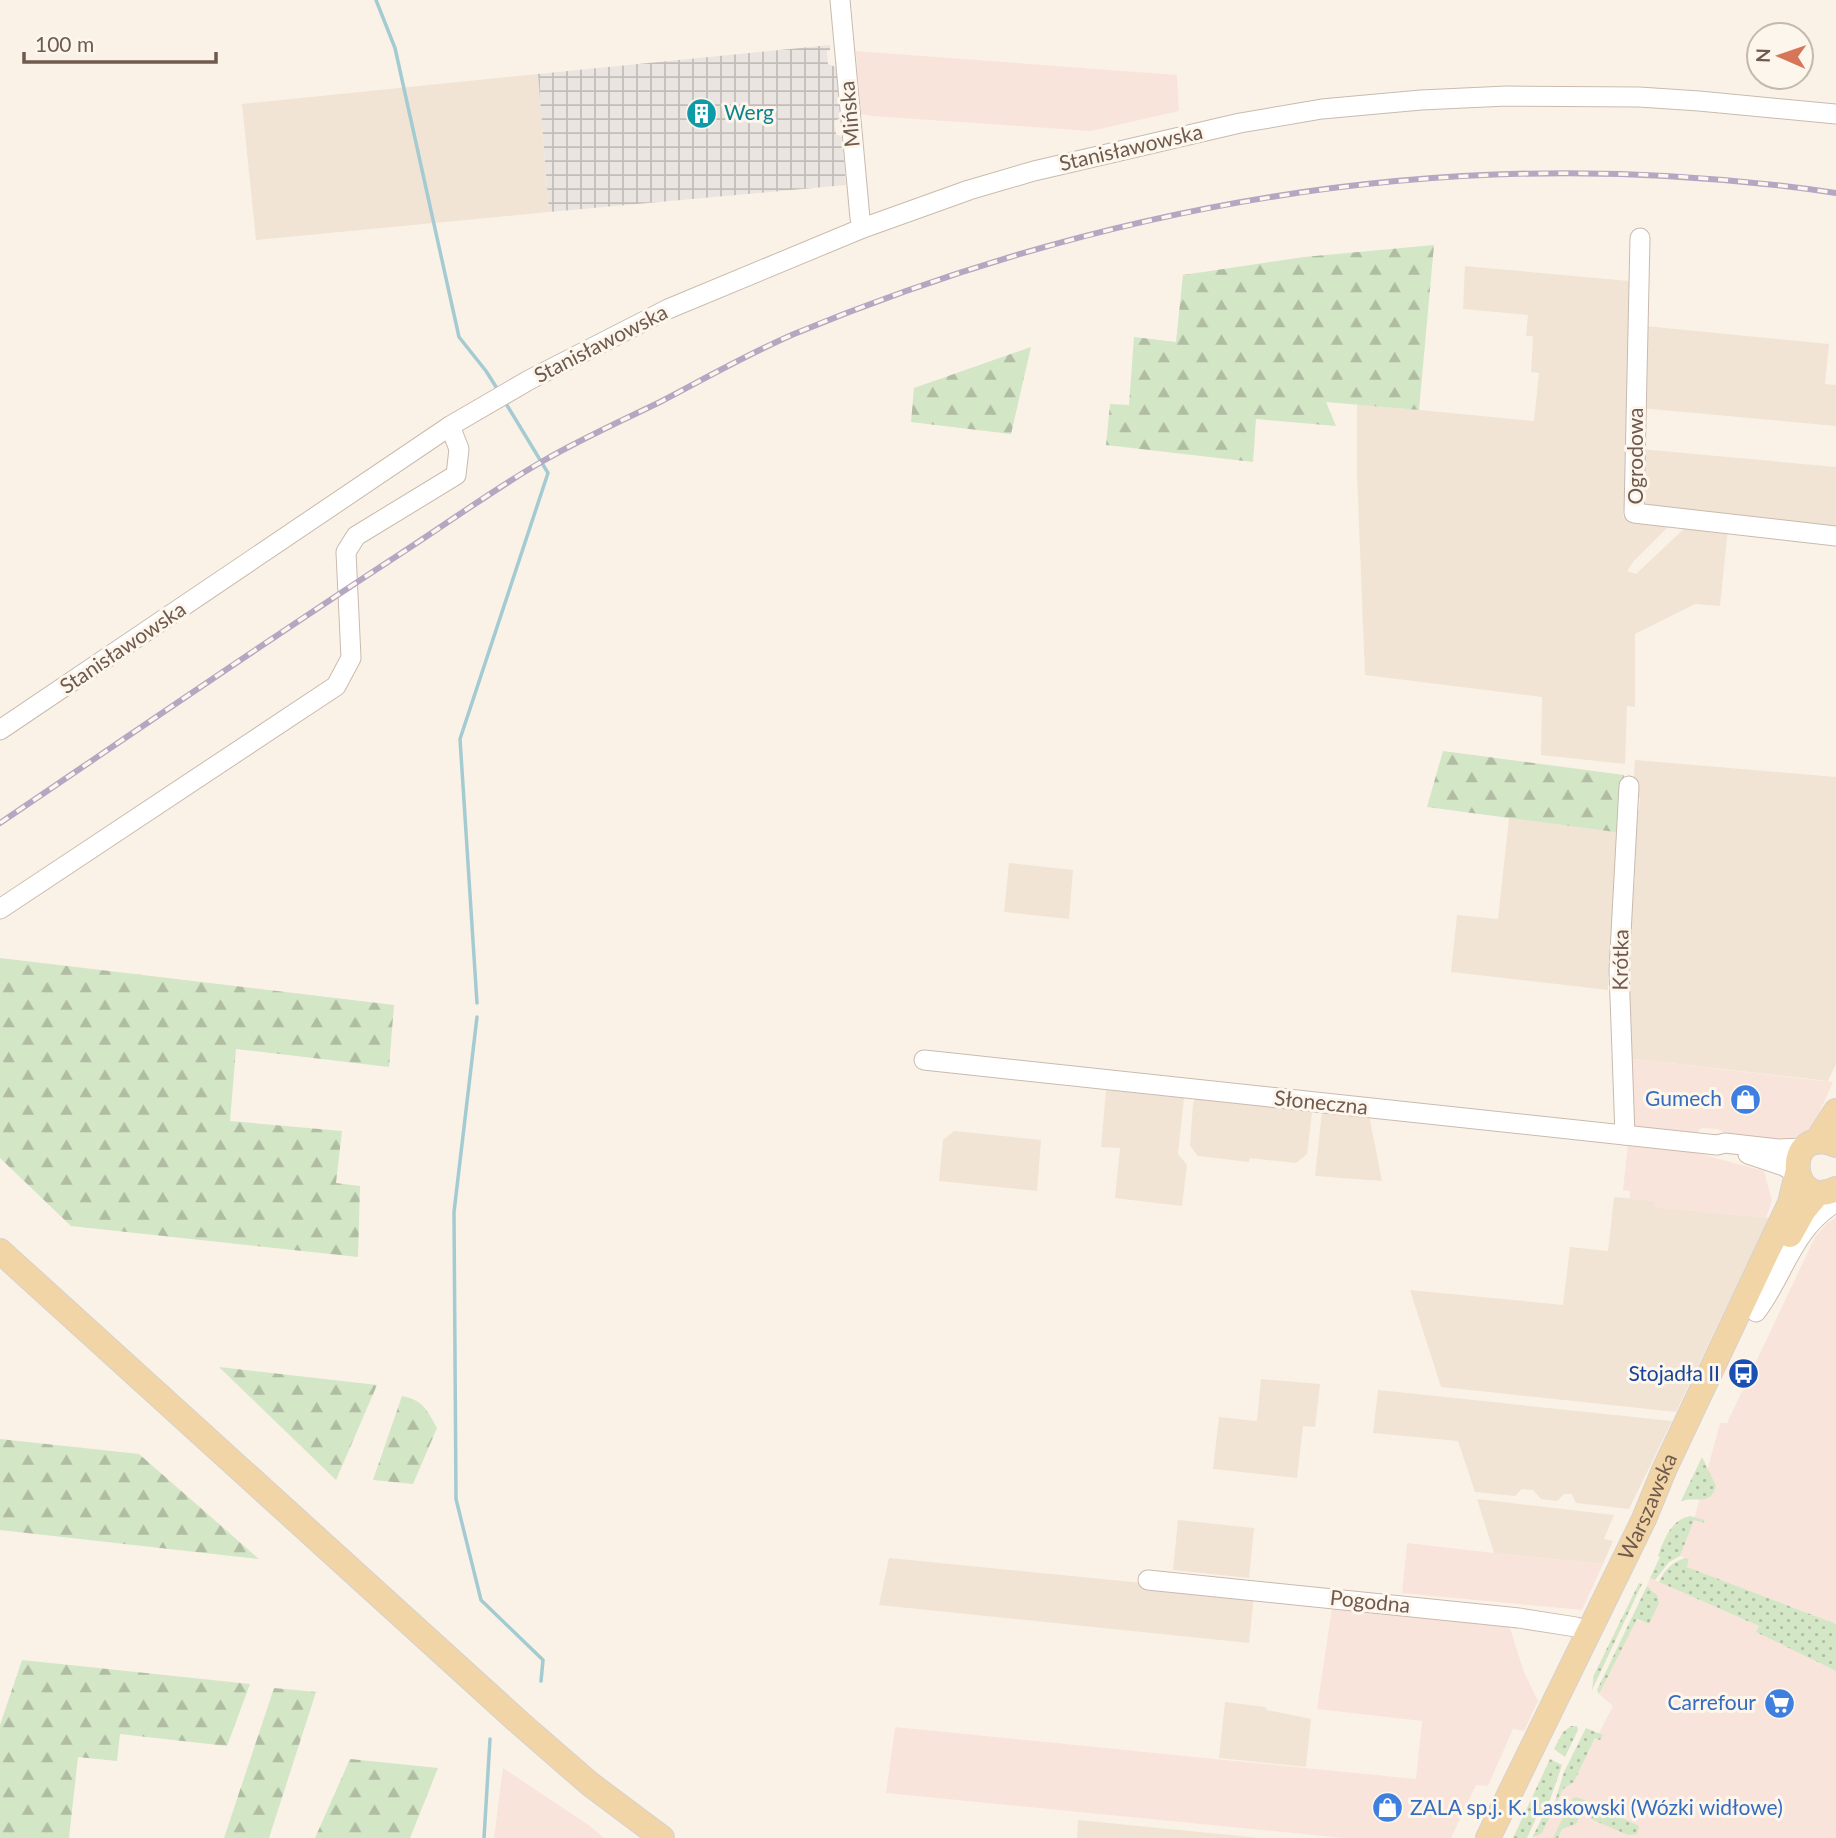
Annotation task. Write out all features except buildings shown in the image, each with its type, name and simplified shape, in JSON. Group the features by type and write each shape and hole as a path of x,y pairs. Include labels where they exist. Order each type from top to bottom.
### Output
{"main road":[{"path":"1818,1145 1836,1111"},
{"name":"Warszawska","path":"1488,1838 1590,1632 1775,1236 1794,1190 1798,1156 1818,1145"},
{"path":"1797,1174 1804,1186 1830,1194"},
{"name":"Warszawska","path":"1504,1838 1756,1312 1787,1240 1804,1210 1830,1194"},
{"path":"0,1251 522,1725 590,1784 662,1838"}],"street":[{"name":"Mińska","path":"840,0 863,228"},
{"name":"Stanisławowska","path":"0,730 450,426 501,396 668,309 863,228 969,190 1034,170 1137,145 1276,117 1347,107 1507,96 1663,99 1836,114"},
{"name":"Ogrodowa","path":"1640,238 1634,513 1836,536"},
{"path":"0,909 336,686 351,658 346,552 356,536 456,475 459,449 450,426"},
{"name":"Krótka","path":"1625,1135 1619,970 1629,786"},
{"name":"Słoneczna","path":"924,1060 1717,1144 1775,1163 1797,1174"},
{"name":"Słoneczna","path":"1717,1144 1788,1150 1818,1145"},
{"name":"Pogodna","path":"1148,1580 1519,1618 1590,1632"}],"shaded area":[{"path":"830,45 830,50 827,51 828,64 836,67 841,118 834,121 836,134 842,137 846,185 549,212 538,74"},
{"path":"856,51 1177,75 1179,111 1091,131 861,114"},
{"path":"538,74 549,212 256,240 242,104"},
{"path":"1465,266 1629,281 1628,324 1632,324 1626,416 1627,504 1624,505 1623,517 1672,523 1627,571 1636,574 1689,524 1728,528 1720,606 1695,604 1635,634 1635,707 1627,706 1625,764 1541,755 1542,697 1365,675 1357,404 1534,421 1539,373 1531,372 1533,336 1526,336 1528,315 1463,309"},
{"path":"1645,326 1829,344 1825,384 1836,385 1836,426 1640,408"},
{"path":"1640,449 1836,467 1836,529 1638,507"},
{"path":"1635,760 1836,777 1836,1064 1828,1081 1625,1058 1630,886 1634,886 1635,876 1630,869 1631,814 1639,810 1640,798 1633,793"},
{"path":"1509,818 1622,833 1614,951 1609,957 1608,990 1451,972 1457,915 1498,919"},
{"path":"1009,863 1073,870 1069,919 1004,912"},
{"path":"1625,1058 1833,1082 1815,1122 1805,1133 1790,1139 1732,1138 1718,1129 1701,1128 1696,1134 1632,1127"},
{"path":"1106,1090 1184,1098 1178,1154 1187,1165 1182,1206 1115,1198 1120,1148 1101,1147"},
{"path":"1196,1098 1310,1110 1312,1113 1307,1154 1296,1163 1250,1158 1249,1162 1198,1156 1190,1146 1193,1103"},
{"path":"1322,1111 1369,1115 1382,1181 1315,1176"},
{"path":"954,1131 1041,1140 1037,1191 939,1181 943,1140"},
{"path":"1628,1144 1682,1149 1764,1171 1772,1201 1766,1218 1654,1207 1654,1201 1630,1199 1630,1191 1623,1190"},
{"path":"1614,1197 1655,1201 1655,1207 1769,1218 1676,1412 1441,1387 1410,1290 1563,1305 1570,1247 1608,1251"},
{"path":"1836,1218 1836,1624 1687,1567 1689,1559 1680,1556 1695,1516 1720,1423 1727,1423 1815,1237 1827,1223"},
{"path":"1261,1379 1320,1384 1315,1427 1303,1426 1297,1478 1213,1469 1219,1417 1257,1421"},
{"path":"1378,1390 1672,1421 1629,1509 1576,1503 1572,1494 1564,1494 1557,1501 1541,1499 1533,1490 1522,1489 1515,1496 1475,1492 1458,1441 1373,1433"},
{"path":"1477,1499 1614,1515 1604,1539 1613,1541 1603,1564 1494,1553"},
{"path":"1178,1520 1254,1528 1249,1578 1173,1570"},
{"path":"1407,1543 1603,1564 1582,1610 1402,1593"},
{"path":"889,1558 1254,1594 1249,1643 879,1605"},
{"path":"1650,1578 1759,1626 1756,1632 1836,1671 1836,1838 1535,1838 1542,1833 1563,1789 1574,1782 1596,1737 1600,1740 1602,1736 1599,1733 1613,1706 1599,1694 1636,1620 1649,1624 1655,1592 1647,1586"},
{"path":"1333,1601 1507,1619 1524,1672 1538,1701 1524,1731 1513,1729 1488,1786 1476,1785 1451,1838 1344,1838 886,1793 895,1727 1416,1779 1422,1721 1317,1709"},
{"path":"1225,1702 1265,1707 1267,1710 1311,1719 1306,1767 1219,1758"},
{"path":"503,1768 590,1826 604,1838 494,1838"},
{"path":"1078,1820 1261,1838 1077,1838"}],"green space":[{"path":"1434,245 1419,410 1326,402 1336,426 1256,419 1253,462 1106,445 1110,404 1129,405 1134,337 1176,342 1183,275 1304,257"},
{"path":"1031,347 1011,434 911,422 914,388"},
{"path":"1443,751 1624,775 1622,833 1427,807"},
{"path":"0,958 394,1005 389,1067 236,1049 230,1121 342,1131 336,1183 360,1186 358,1257 71,1226 0,1158"},
{"path":"219,1367 377,1385 336,1480"},
{"path":"402,1396 415,1400 424,1407 437,1428 413,1484 373,1480"},
{"path":"0,1439 139,1454 259,1559 0,1530"},
{"path":"1702,1457 1716,1486 1707,1499 1681,1501"},
{"path":"1690,1516 1705,1520 1703,1523 1694,1520 1680,1556 1669,1562 1655,1580 1650,1578 1669,1531 1683,1518"},
{"path":"1689,1559 1687,1567 1836,1624 1836,1671 1756,1632 1759,1626 1659,1582 1670,1567"},
{"path":"1639,1583 1642,1584 1592,1690 1594,1675"},
{"path":"1647,1586 1657,1595 1659,1603 1649,1624 1637,1619 1599,1694 1597,1690"},
{"path":"22,1660 250,1684 227,1746 120,1734 117,1761 78,1757 69,1838 0,1838 0,1725"},
{"path":"274,1688 316,1692 269,1838 224,1838"},
{"path":"1571,1726 1577,1726 1578,1730 1565,1757 1554,1749 1563,1732"},
{"path":"1586,1728 1603,1735 1600,1740 1595,1738 1574,1782 1563,1789 1542,1833 1532,1838 1555,1801 1564,1772"},
{"path":"350,1759 438,1768 410,1838 315,1838"},
{"path":"1550,1759 1562,1765 1550,1800 1536,1818 1527,1838 1513,1838"},
{"path":"1576,1797 1587,1801 1576,1824 1562,1829 1558,1838 1553,1838 1572,1799"},
{"path":"1595,1805 1639,1826 1637,1834 1628,1835 1591,1819"}],"waterway":[{"path":"376,0 395,48 459,337 498,390"},
{"path":"477,1003 460,739 548,473 505,402"},
{"path":"477,1017 454,1212 456,1499 481,1600 543,1660 541,1681"},
{"path":"484,1838 490,1739"}],"railway":[{"path":"0,823 299,620 543,461 794,334 920,286 1047,246 1176,215 1306,192 1437,178 1569,173 1702,178 1836,193"}],"place":[{"name":"Werg","path":"701,113"},
{"name":"Gumech","path":"1745,1099"},
{"name":"Stojadła II","path":"1743,1374"},
{"name":"Carrefour","path":"1779,1703"},
{"name":"ZALA sp.j. K. Laskowski (Wózki widłowe)","path":"1387,1808"}]}
